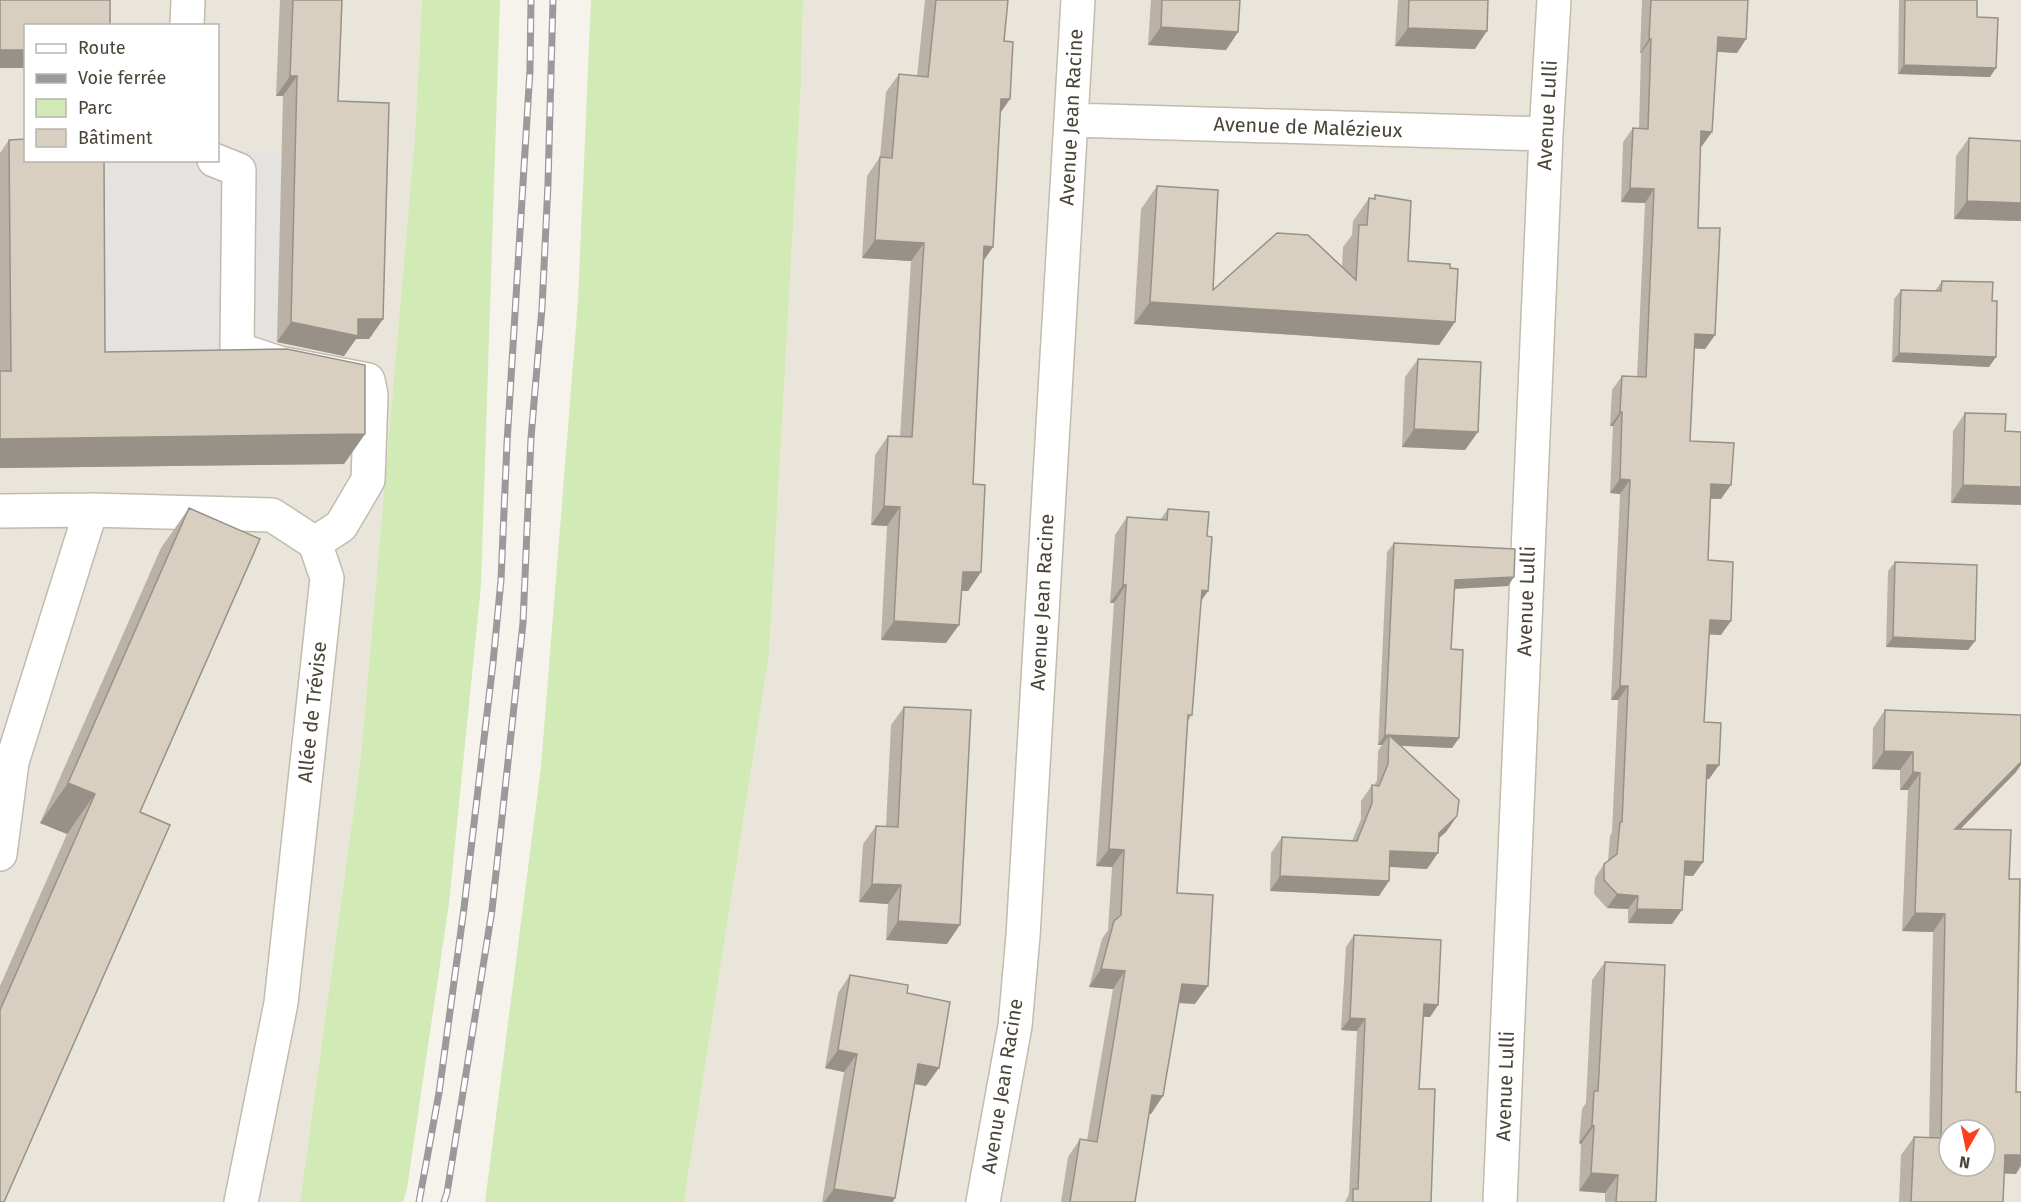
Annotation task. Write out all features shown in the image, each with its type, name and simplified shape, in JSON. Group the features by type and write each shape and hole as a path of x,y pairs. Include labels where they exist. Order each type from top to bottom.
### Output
{"street":[{"path":"187,24 188,0"},
{"name":"Avenue Jean Racine","path":"983,1202 1015,1026 1023,936 1077,0"},
{"name":"Avenue Lulli","path":"1500,1202 1546,134 1554,0"},
{"name":"Avenue de Malézieux","path":"1071,120 1546,134"},
{"path":"0,511 91,510 272,515 315,543 341,526 368,480 371,395 368,380 279,363 237,349 239,170 219,162"},
{"path":"0,854 12,762 91,510"},
{"name":"Allée de Trévise","path":"241,1202 281,1003 327,578 315,543"}],"shaded area":[{"path":"0,0 422,0 415,134 361,756 300,1202 0,1202"},
{"path":"803,0 2021,0 2021,1202 684,1202 769,655 801,85"},
{"path":"219,151 281,151 279,378 90,381 87,162 219,162"}],"green space":[{"path":"422,0 500,0 481,586 449,903 407,1189 403,1202 300,1202 361,756 415,134"},
{"path":"591,0 803,0 801,85 769,655 684,1202 485,1202 541,767 578,301"}],"building":[{"path":"0,0 110,0 110,24 24,24 24,50 0,50"},
{"path":"293,0 342,0 338,101 389,103 383,319 358,319 358,336 291,322 297,76 290,76"},
{"path":"936,0 1008,0 1004,41 1013,42 1010,99 1001,99 993,247 984,246 973,484 985,485 981,572 963,572 959,625 894,621 900,507 884,506 888,436 912,437 924,243 875,240 880,157 892,158 899,74 928,77"},
{"path":"1162,0 1240,0 1238,32 1161,27"},
{"path":"1409,0 1488,0 1487,31 1408,28"},
{"path":"1651,0 1748,0 1746,39 1718,37 1712,132 1701,131 1698,228 1720,228 1715,335 1695,334 1690,441 1734,443 1731,485 1711,484 1708,560 1733,562 1731,621 1710,620 1704,722 1721,723 1719,765 1707,765 1703,862 1685,861 1682,910 1637,909 1638,896 1617,894 1604,880 1604,864 1617,854 1620,822 1622,822 1628,686 1620,686 1630,480 1620,479 1622,376 1646,377 1654,189 1630,188 1633,128 1648,129"},
{"path":"1905,0 1977,0 1977,17 1998,18 1996,68 1904,65"},
{"path":"1969,138 2021,141 2021,203 1967,201"},
{"path":"24,139 24,162 104,162 105,352 287,349 365,365 365,434 0,439 0,371 11,371 9,140"},
{"path":"1157,186 1218,190 1213,290 1277,233 1308,235 1356,280 1359,225 1367,225 1369,198 1375,199 1375,195 1411,201 1408,261 1450,264 1450,268 1458,269 1455,322 1150,302"},
{"path":"1942,281 1993,282 1992,301 1997,301 1996,357 1899,353 1901,290 1941,291"},
{"path":"1418,359 1481,362 1478,432 1414,429"},
{"path":"1965,413 2006,414 2005,431 2021,432 2021,487 1963,485"},
{"path":"189,508 260,539 140,812 170,825 4,1202 0,1202 0,1010 95,794 68,783"},
{"path":"1168,509 1209,512 1207,536 1212,537 1208,591 1202,590 1192,715 1188,715 1177,893 1213,895 1208,986 1182,984 1163,1096 1152,1095 1135,1202 1070,1202 1080,1139 1097,1142 1125,971 1101,969 1114,921 1121,915 1124,850 1109,849 1126,585 1123,585 1127,517 1167,520"},
{"path":"1394,543 1515,549 1514,577 1455,580 1451,649 1463,650 1459,738 1385,735"},
{"path":"1895,562 1977,565 1975,641 1893,637"},
{"path":"904,707 971,710 960,925 898,921 901,885 872,884 876,826 898,827"},
{"path":"1885,710 2021,715 2021,762 1955,829 2011,830 2009,879 2020,879 2016,1092 2021,1092 2021,1155 2005,1155 2003,1202 1911,1202 1914,1137 1937,1138 1937,1178 1997,1178 1997,1118 1941,1118 1945,914 1915,913 1920,773 1913,772 1913,752 1884,751"},
{"path":"1389,735 1459,800 1457,816 1439,833 1438,853 1390,851 1389,881 1280,876 1282,837 1357,841 1372,803 1372,785 1379,786 1388,764"},
{"path":"1354,935 1441,940 1438,1005 1424,1004 1419,1089 1435,1089 1431,1202 1353,1202 1353,1189 1358,1189 1365,1019 1350,1018"},
{"path":"1605,962 1665,965 1656,1202 1616,1202 1618,1175 1591,1173 1594,1091 1598,1091"},
{"path":"850,975 908,985 907,993 950,1002 939,1068 918,1064 895,1198 834,1189 857,1054 838,1050"}],"railway":[{"path":"419,1202 439,1093 464,908 501,580 530,70 531,0"},
{"path":"444,1202 492,910 523,623 531,438 542,308 548,184 553,0"}]}
